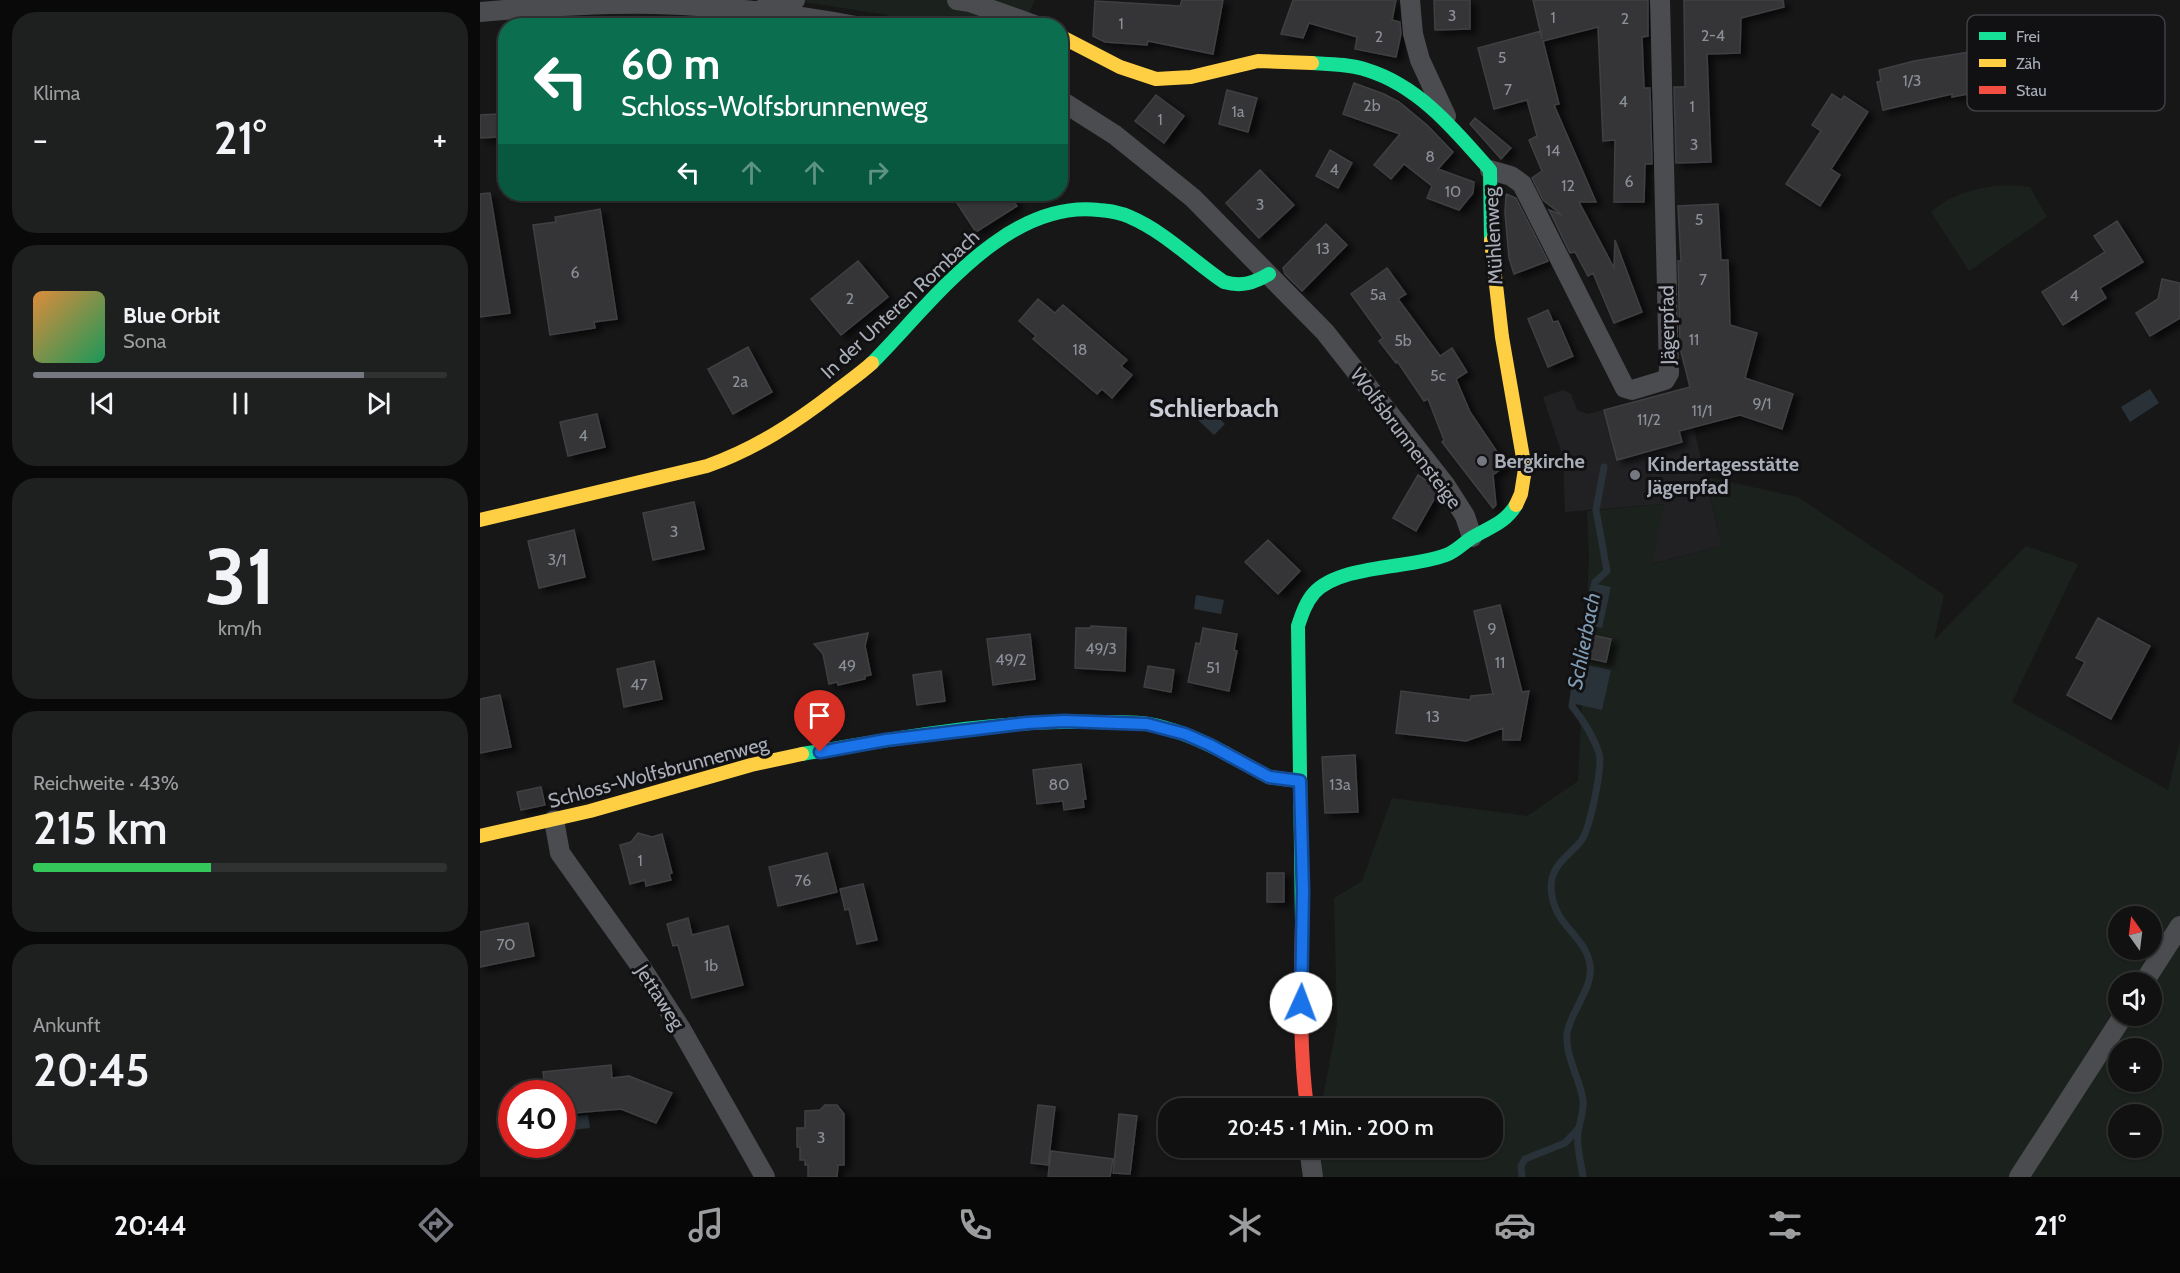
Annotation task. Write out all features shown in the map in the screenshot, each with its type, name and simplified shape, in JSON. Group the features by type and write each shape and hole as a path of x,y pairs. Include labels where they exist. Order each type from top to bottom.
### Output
{"street":[{"path":"756,12 778,3 795,0"},
{"path":"957,0 970,2 1015,18"},
{"path":"1410,0 1411,21 1418,51 1427,77 1446,116"},
{"name":"Jägerpfad","path":"1491,170 1511,176 1522,184 1625,388 1632,390 1665,380 1669,373 1660,0"},
{"path":"480,12 556,6 654,4 756,12 799,18"},
{"name":"Mühlenweg","path":"1068,40 1130,70 1157,79 1184,77 1251,62 1297,61 1370,71 1390,80 1446,116 1491,170 1488,189 1497,306 1525,469 1524,485 1520,497 1508,517 1490,531 1472,537"},
{"name":"Wolfsbrunnensteige","path":"1068,105 1115,135 1193,198 1326,332 1460,507 1472,537"},
{"name":"In der Unteren Rombach","path":"480,520 707,466 764,444 798,422 871,364 960,272 991,245 1017,229 1048,215 1073,209 1095,208 1120,213 1142,223 1224,282 1244,286 1253,284 1269,274"},
{"path":"1305,1098 1300,1022 1303,891 1298,626 1303,608 1321,586 1334,580 1446,556 1460,548 1472,537"},
{"name":"Schloss-Wolfsbrunnenweg","path":"480,836 554,820 740,768 789,757 886,740 976,728 1064,721 1147,724 1185,734 1269,777 1300,781"},
{"name":"Jettaweg","path":"554,820 560,853 639,964 681,1029 765,1177"},
{"path":"2150,972 2180,926"},
{"path":"2019,1177 2117,1026"},
{"path":"1310,1158 1313,1177"}],"shaded area":[{"path":"790,0 1035,0 1027,18 897,18"},
{"path":"2008,185 2030,187 2047,217 1969,271 1931,212 1948,200 1967,192"},
{"path":"2150,389 2159,403 2130,422 2121,407"},
{"name":"Kindertagesstätte Jägerpfad","path":"1563,390 1571,394 1577,410 1588,414 1668,393 1671,404 1687,400 1722,546 1651,564 1663,504 1565,512 1563,457 1543,397"},
{"path":"1206,406 1225,424 1214,435 1195,417"},
{"path":"1706,477 1798,497 1944,595 1934,640 2026,546 2078,564 2012,702 2168,790 2180,741 2180,1177 1308,1177 1312,1158 1503,1158 1503,1098 1323,1098 1337,1023 1334,898 1362,881 1392,798 1527,816 1578,781 1589,560 1587,511 1664,504 1652,564 1722,546"},
{"path":"1596,584 1611,587 1602,628 1587,625"},
{"path":"1196,595 1224,600 1221,614 1194,609"},
{"path":"1583,664 1611,670 1602,710 1575,704"},
{"path":"588,1115 590,1128 576,1130 576,1116"}],"building":[{"path":"1182,0 1223,0 1213,54 1148,41 1147,45 1105,42 1093,36 1095,1 1180,6"},
{"path":"1293,0 1396,0 1392,20 1400,22 1401,34 1396,57 1355,49 1357,37 1309,23 1303,38 1281,34"},
{"path":"1434,0 1470,0 1470,29 1435,30"},
{"path":"1533,0 1648,0 1648,36 1642,37 1644,88 1650,88 1652,164 1645,164 1644,202 1614,202 1615,140 1603,141 1598,27 1543,41 1559,104 1554,105 1596,202 1579,202 1614,268 1615,240 1642,312 1614,323 1593,273 1588,276 1575,252 1570,253 1549,210 1562,215 1543,200 1532,178 1542,171 1529,140 1537,136 1527,100 1494,109 1478,48 1540,31"},
{"path":"1684,0 1783,0 1784,7 1741,18 1740,53 1707,54 1711,162 1676,163 1674,87 1685,87"},
{"path":"1967,52 1967,94 1952,97 1952,94 1883,110 1877,82 1881,81 1879,70 1914,61"},
{"path":"1354,83 1399,102 1427,125 1453,152 1438,169 1474,182 1473,193 1459,210 1427,198 1432,186 1404,164 1391,179 1374,165 1400,134 1343,114"},
{"path":"1227,90 1257,98 1248,132 1219,124"},
{"path":"1832,94 1841,100 1844,96 1868,112 1831,169 1840,175 1820,206 1786,184 1821,131 1812,125"},
{"path":"1156,95 1184,116 1164,143 1135,121"},
{"path":"498,114 498,137 480,138 480,115"},
{"path":"1475,118 1511,148 1501,159 1470,124"},
{"path":"1330,150 1352,163 1338,188 1316,176"},
{"path":"1260,170 1294,205 1259,238 1226,203"},
{"path":"490,193 510,313 480,317 480,194"},
{"path":"1506,194 1516,198 1548,261 1514,274 1509,258 1505,213"},
{"path":"956,201 1014,201 1017,206 976,232"},
{"path":"1718,204 1721,260 1728,260 1730,325 1757,333 1745,378 1793,394 1782,429 1740,415 1679,431 1682,442 1617,460 1604,410 1690,387 1680,348 1678,261 1681,261 1678,206"},
{"path":"600,209 617,319 594,322 595,328 550,335 533,225 556,222 555,217"},
{"path":"2117,221 2143,262 2100,288 2106,298 2063,325 2042,292 2105,252 2094,236"},
{"path":"1326,224 1347,245 1302,291 1285,274 1283,268"},
{"path":"858,261 888,297 841,335 811,299"},
{"path":"1387,268 1406,294 1398,299 1440,356 1452,348 1467,372 1456,379 1470,412 1506,465 1493,475 1496,505 1493,508 1442,442 1444,440 1428,399 1424,401 1397,361 1396,363 1379,341 1383,338 1351,294"},
{"path":"2162,279 2180,283 2180,318 2150,336 2136,313 2158,299"},
{"path":"1038,299 1055,313 1063,305 1127,360 1121,366 1132,375 1112,398 1102,389 1097,394 1033,339 1036,336 1019,321"},
{"path":"1548,310 1553,322 1558,321 1573,356 1548,367 1528,319"},
{"path":"748,347 772,392 733,414 708,369"},
{"path":"597,414 605,447 568,456 560,422"},
{"path":"1418,475 1426,480 1437,494 1416,531 1393,518"},
{"path":"694,502 704,549 653,560 643,513"},
{"path":"574,530 585,577 539,588 528,541"},
{"path":"1268,540 1300,571 1278,594 1245,562"},
{"path":"1500,605 1522,692 1529,691 1520,740 1503,740 1503,728 1466,741 1396,733 1401,691 1470,700 1471,696 1493,694 1474,611"},
{"path":"2098,618 2150,646 2111,719 2067,695 2085,662 2076,658"},
{"path":"1091,626 1126,628 1125,671 1075,668 1076,628 1091,628"},
{"path":"1203,628 1237,634 1234,650 1237,651 1229,691 1188,682 1196,643 1200,644"},
{"path":"868,633 865,646 871,675 865,676 865,679 838,685 837,682 829,684 823,654 814,644"},
{"path":"1030,634 1035,679 993,685 987,639"},
{"path":"1587,634 1611,639 1606,662 1582,657"},
{"path":"654,661 662,699 624,707 617,669"},
{"path":"1148,666 1174,670 1171,692 1144,687"},
{"path":"941,671 945,701 917,705 913,675"},
{"path":"500,695 511,747 480,753 480,699"},
{"path":"1355,755 1358,812 1325,813 1322,757"},
{"path":"1081,764 1086,799 1083,799 1084,807 1064,810 1063,801 1037,804 1033,770"},
{"path":"541,787 545,805 521,810 517,792"},
{"path":"638,833 652,837 662,834 672,873 669,874 671,880 646,886 645,880 630,884 620,845 631,842"},
{"path":"827,853 837,892 778,906 769,867"},
{"path":"1267,873 1284,873 1284,902 1267,902"},
{"path":"863,884 877,940 857,944 849,909 845,910 840,889"},
{"path":"688,918 692,935 728,926 743,985 692,998 678,945 673,946 667,924"},
{"path":"528,923 534,956 480,967 480,932"},
{"path":"611,1065 612,1078 629,1076 672,1093 656,1123 621,1109 576,1113 576,1080 544,1080 543,1072"},
{"path":"825,1105 837,1105 844,1114 844,1165 838,1165 837,1177 808,1177 808,1165 805,1165 805,1160 800,1160 800,1147 797,1147 797,1128 805,1128 805,1111 820,1110"},
{"path":"1038,1105 1055,1107 1048,1165 1031,1163"},
{"path":"1119,1114 1137,1116 1130,1174 1113,1173"},
{"path":"1051,1151 1113,1159 1110,1177 1048,1177"}],"waterway":[{"name":"Schlierbach","path":"1583,1177 1578,1149 1583,1100 1568,1051 1567,1034 1585,991 1590,965 1582,945 1556,910 1551,885 1558,866 1585,834 1592,811 1599,771 1600,760 1597,746 1572,706 1583,633 1595,582 1607,571 1596,510 1604,467"},
{"path":"1522,1177 1521,1166 1525,1159 1565,1143 1578,1129"}],"traffic: fast":[{"path":"1312,63 1353,67 1386,77 1420,98 1435,111 1490,170 1491,241"},
{"path":"872,363 972,260 1001,238 1032,221 1065,211 1099,210 1126,215 1167,239 1224,282 1248,283 1269,274"},
{"path":"1302,923 1298,626 1306,604 1314,593 1341,577 1450,553 1502,520 1516,505"},
{"path":"802,754 950,731 1024,723 1061,722 1148,724 1188,736 1225,753"}],"traffic: slow":[{"path":"1068,40 1120,67 1156,79 1191,77 1258,61 1312,63"},
{"path":"1491,241 1502,337 1525,469 1521,494 1516,505"},
{"path":"480,520 707,466 725,459 790,425 872,363"},
{"path":"1225,753 1269,777 1300,781"},
{"path":"480,836 590,811 751,765 802,754"}],"traffic: jam":[{"path":"1302,923 1301,992 1306,1098"}],"place":[{"name":"Bergkirche","path":"1482,461"},
{"name":"Kindertagesstätte Jägerpfad","path":"1635,475"}],"district":[{"name":"Schlierbach","path":"1214,408"}],"route":[{"path":"820,752 886,740 1027,723 1064,721 1147,724 1185,734 1277,780 1300,781 1303,891 1301,1003"}]}
